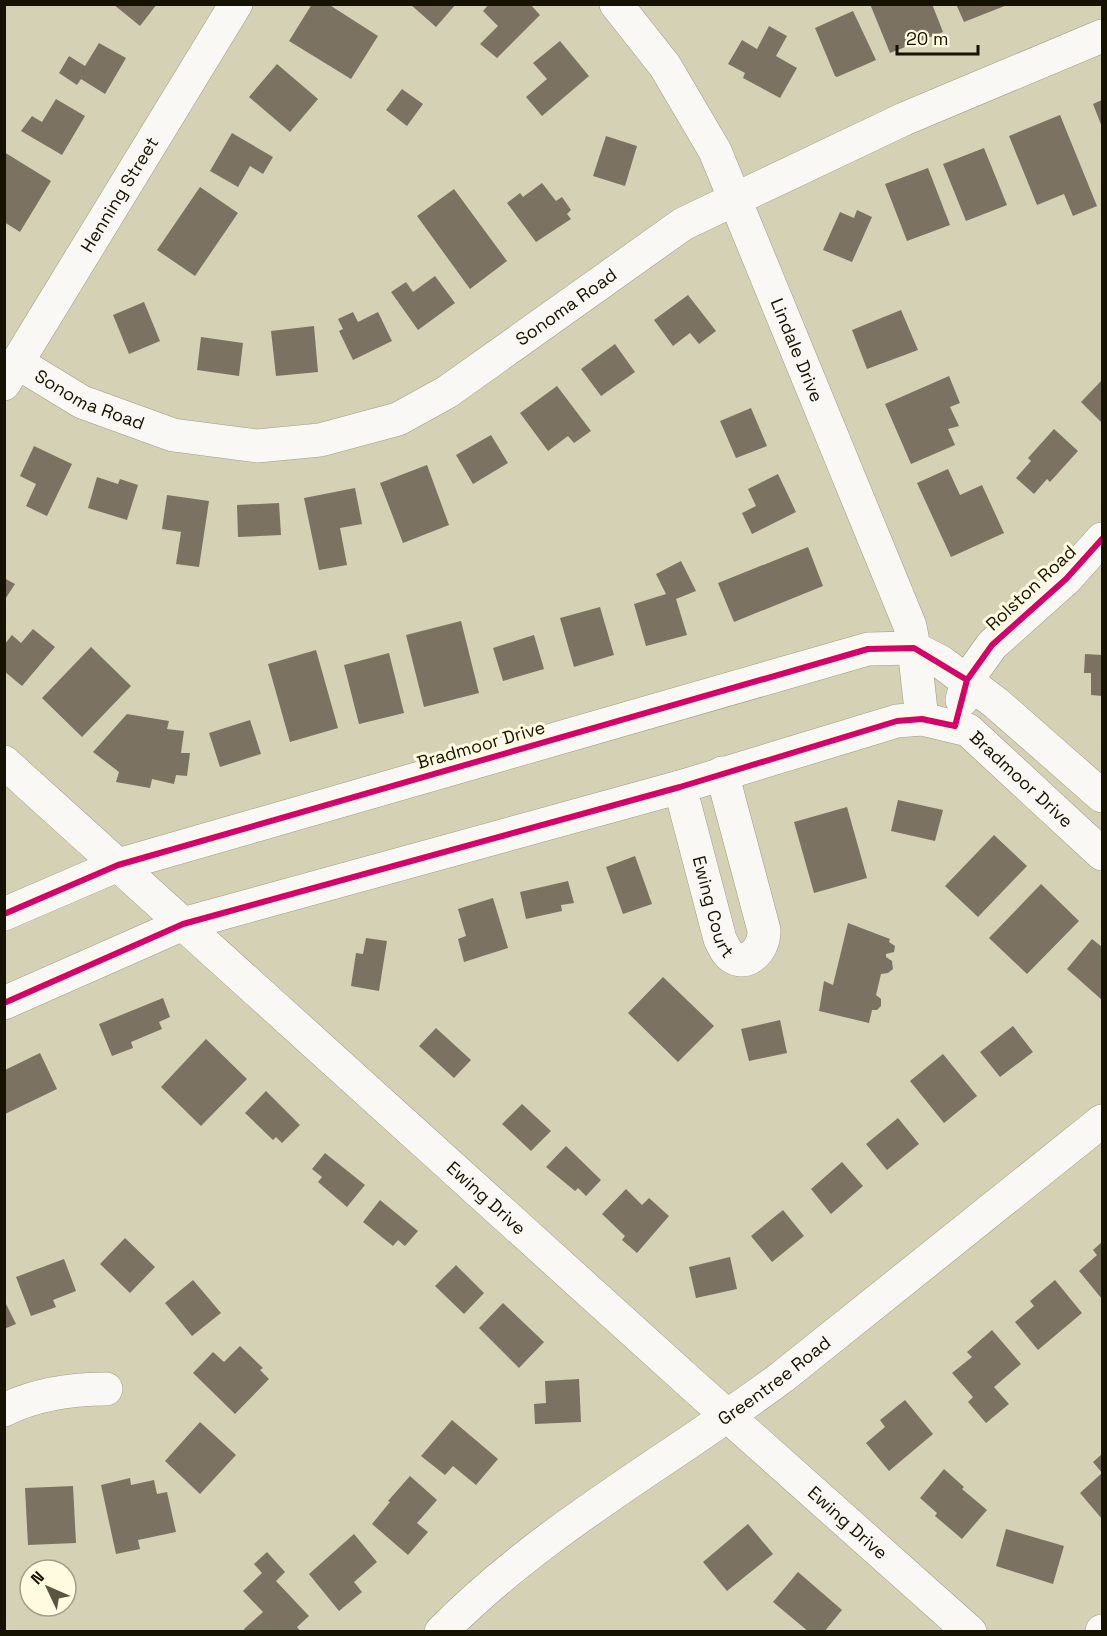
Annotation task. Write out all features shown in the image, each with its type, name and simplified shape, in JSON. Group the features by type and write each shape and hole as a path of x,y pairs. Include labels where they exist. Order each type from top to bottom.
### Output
{"street":[{"name":"Henning Street","path":"11,373 236,4"},
{"name":"Lindale Drive","path":"616,4 665,66 715,152 910,626 922,719"},
{"name":"Sonoma Road","path":"11,373 173,435 257,446 320,440 398,419 447,393 683,224 904,118 1102,36"},
{"name":"Rolston Road","path":"955,726 967,680 992,645 1066,579 1102,539"},
{"path":"914,648 967,680 1102,796"},
{"name":"Bradmoor Drive","path":"4,914 118,865 868,649 914,648"},
{"name":"Bradmoor Drive","path":"4,1003 183,924 680,787 897,721 922,719 968,730 1102,854"},
{"name":"Ewing Drive","path":"4,762 970,1632"},
{"name":"Ewing Court","path":"680,787 720,939 728,953 738,959 749,958 760,950 764,940 764,930 722,773"},
{"name":"Greentree Road","path":"441,1632 495,1581 536,1548 729,1417 1102,1121"},
{"path":"4,1410 25,1400 76,1389 106,1389"}],"building":[{"path":"113,4 157,4 140,26"},
{"path":"312,4 328,4 378,36 351,79 289,41"},
{"path":"410,4 456,4 436,27"},
{"path":"489,4 530,4 540,15 497,58 480,44 498,26 483,11"},
{"path":"870,4 932,4 943,32 890,53"},
{"path":"956,4 1007,4 1007,5 964,22"},
{"path":"853,11 876,60 837,77 815,28"},
{"path":"769,26 787,36 776,56 797,68 780,98 743,78 745,73 728,64 742,40 757,49"},
{"path":"560,41 589,76 542,116 526,97 547,79 533,63"},
{"path":"99,43 126,58 105,94 81,79 77,85 59,73 69,56 85,66"},
{"path":"277,64 318,99 290,132 249,97"},
{"path":"402,89 423,104 407,126 386,110"},
{"path":"56,99 85,116 62,155 21,131 32,116 42,122"},
{"path":"1102,100 1102,127 1093,104"},
{"path":"1060,115 1097,206 1073,216 1064,194 1037,205 1009,136"},
{"path":"232,133 273,157 263,174 250,166 238,187 210,171"},
{"path":"606,136 637,146 625,186 593,176"},
{"path":"984,148 1007,205 966,221 943,164"},
{"path":"4,152 51,181 20,232 4,222"},
{"path":"928,168 950,225 907,241 885,184"},
{"path":"542,183 556,201 562,197 571,210 567,214 571,219 536,242 507,203 520,193 523,197"},
{"path":"200,187 238,213 195,276 157,250"},
{"path":"454,189 507,261 470,289 417,216"},
{"path":"857,210 872,217 852,262 823,250 840,212 854,218"},
{"path":"435,276 455,303 418,330 391,292 406,282 413,292"},
{"path":"688,295 716,331 699,344 690,333 673,346 654,320"},
{"path":"144,302 160,341 129,354 113,315"},
{"path":"901,310 918,350 867,369 852,330"},
{"path":"353,312 358,322 378,312 392,341 353,360 339,331 343,329 338,319"},
{"path":"314,326 318,372 276,376 271,331"},
{"path":"201,337 243,343 239,376 197,370"},
{"path":"615,344 635,372 601,396 581,369"},
{"path":"949,376 960,403 950,407 959,426 948,429 955,445 911,464 885,404"},
{"path":"1102,380 1102,423 1081,402"},
{"path":"557,386 591,431 574,443 568,436 548,451 520,413"},
{"path":"751,408 767,446 736,458 720,421"},
{"path":"1054,429 1078,451 1050,482 1047,479 1034,494 1016,478 1031,461 1028,458"},
{"path":"491,435 508,463 473,484 456,455"},
{"path":"34,446 72,464 47,516 26,506 36,484 20,476"},
{"path":"427,465 449,525 403,543 380,483"},
{"path":"948,469 960,495 982,485 1004,533 951,557 917,483"},
{"path":"778,474 796,512 752,534 742,513 756,506 748,489"},
{"path":"97,477 118,484 120,479 138,485 127,520 88,508"},
{"path":"355,488 362,524 340,528 347,565 319,570 304,498"},
{"path":"167,495 209,501 199,567 176,564 181,532 162,529"},
{"path":"279,503 281,535 238,537 237,505"},
{"path":"808,547 823,586 734,622 718,583"},
{"path":"681,561 696,591 676,599 687,635 646,646 634,604 666,594 656,574"},
{"path":"4,578 15,584 4,601"},
{"path":"600,607 614,655 574,667 560,618"},
{"path":"461,621 479,693 424,707 406,635"},
{"path":"33,629 55,647 22,686 4,671 4,645 12,635 21,643"},
{"path":"534,635 544,669 503,681 493,648"},
{"path":"91,647 131,686 82,737 42,698"},
{"path":"316,650 338,728 290,742 268,664"},
{"path":"389,653 404,713 359,724 344,665"},
{"path":"1085,654 1102,655 1102,696 1091,695 1091,673 1084,673"},
{"path":"127,714 169,721 167,729 184,731 181,753 190,753 187,776 176,775 174,784 152,779 150,788 116,782 119,772 93,752"},
{"path":"250,720 261,754 220,767 209,733"},
{"path":"898,800 943,810 935,841 891,831"},
{"path":"847,807 867,878 814,893 794,822"},
{"path":"994,835 1027,866 978,917 945,886"},
{"path":"635,856 652,904 623,914 606,867"},
{"path":"568,881 574,903 561,905 562,911 526,919 520,892"},
{"path":"1041,884 1079,921 1027,974 989,938"},
{"path":"493,898 508,948 464,962 458,939 466,936 458,909"},
{"path":"848,923 890,939 889,942 895,946 894,952 886,954 886,957 892,961 893,969 881,974 876,995 881,999 881,1006 877,1010 872,1010 869,1023 819,1011 824,981 833,985"},
{"path":"366,938 387,941 379,991 351,986 356,953 363,954"},
{"path":"1092,939 1102,947 1102,1000 1067,969"},
{"path":"663,977 714,1026 678,1062 628,1013"},
{"path":"163,998 170,1017 159,1022 162,1029 131,1042 133,1048 112,1056 99,1024"},
{"path":"780,1020 787,1053 749,1061 741,1029"},
{"path":"1013,1026 1033,1052 1000,1077 980,1052"},
{"path":"436,1028 471,1060 454,1078 419,1046"},
{"path":"206,1039 247,1079 201,1126 161,1087"},
{"path":"40,1053 57,1089 5,1114 5,1070"},
{"path":"943,1054 977,1096 944,1123 910,1081"},
{"path":"266,1091 300,1125 282,1143 276,1137 273,1140 245,1113"},
{"path":"522,1104 551,1131 531,1151 502,1124"},
{"path":"898,1118 919,1144 887,1170 866,1144"},
{"path":"566,1146 601,1180 586,1196 578,1188 575,1191 546,1167"},
{"path":"325,1153 365,1185 347,1207 318,1182 322,1177 312,1169"},
{"path":"842,1162 863,1186 831,1214 811,1189"},
{"path":"626,1189 642,1205 649,1198 669,1216 637,1253 622,1240 625,1236 602,1214"},
{"path":"380,1200 418,1231 405,1246 398,1240 393,1246 363,1222"},
{"path":"783,1210 804,1236 772,1262 751,1236"},
{"path":"125,1238 155,1267 130,1293 100,1264"},
{"path":"1102,1242 1102,1299 1079,1271 1097,1255 1093,1250"},
{"path":"730,1257 737,1289 696,1298 689,1267"},
{"path":"64,1259 76,1291 53,1300 56,1307 31,1316 16,1277"},
{"path":"456,1265 484,1293 464,1314 435,1286"},
{"path":"193,1280 221,1313 192,1336 165,1303"},
{"path":"1055,1280 1082,1313 1038,1350 1015,1322 1034,1306 1030,1301"},
{"path":"4,1300 16,1324 4,1329"},
{"path":"503,1303 544,1342 519,1368 479,1328"},
{"path":"992,1330 1021,1364 994,1387 1009,1404 986,1423 968,1402 973,1397 952,1373 972,1357 967,1352"},
{"path":"240,1346 263,1368 260,1370 269,1379 235,1414 193,1373 213,1352 224,1362"},
{"path":"579,1379 581,1422 535,1424 534,1404 546,1403 545,1381"},
{"path":"905,1400 933,1434 889,1471 866,1443 885,1427 880,1420"},
{"path":"452,1420 498,1459 476,1485 453,1466 445,1475 421,1456"},
{"path":"200,1422 236,1455 200,1494 165,1461"},
{"path":"1102,1454 1102,1473 1093,1462"},
{"path":"944,1469 964,1487 962,1489 987,1510 962,1539 935,1516 937,1513 920,1498"},
{"path":"1102,1473 1102,1519 1080,1493"},
{"path":"410,1476 437,1500 417,1523 428,1532 408,1555 372,1524"},
{"path":"130,1478 131,1485 154,1480 157,1494 167,1492 176,1532 138,1540 140,1549 116,1554 101,1485"},
{"path":"73,1486 76,1543 28,1545 25,1488"},
{"path":"748,1524 773,1554 727,1591 703,1562"},
{"path":"1006,1529 1064,1546 1053,1584 996,1566"},
{"path":"354,1534 377,1562 354,1582 362,1592 339,1611 309,1574"},
{"path":"267,1552 285,1572 276,1581 309,1616 297,1627 301,1632 246,1632 244,1629 263,1612 243,1591 262,1573 254,1564"},
{"path":"798,1572 842,1610 824,1632 809,1632 773,1602"}],"cycle path":[{"path":"4,1003 183,924 680,787 897,721 922,719 955,726 967,680 992,645 1066,579 1102,539"},
{"path":"4,914 118,865 868,649 914,648 967,680"}]}
